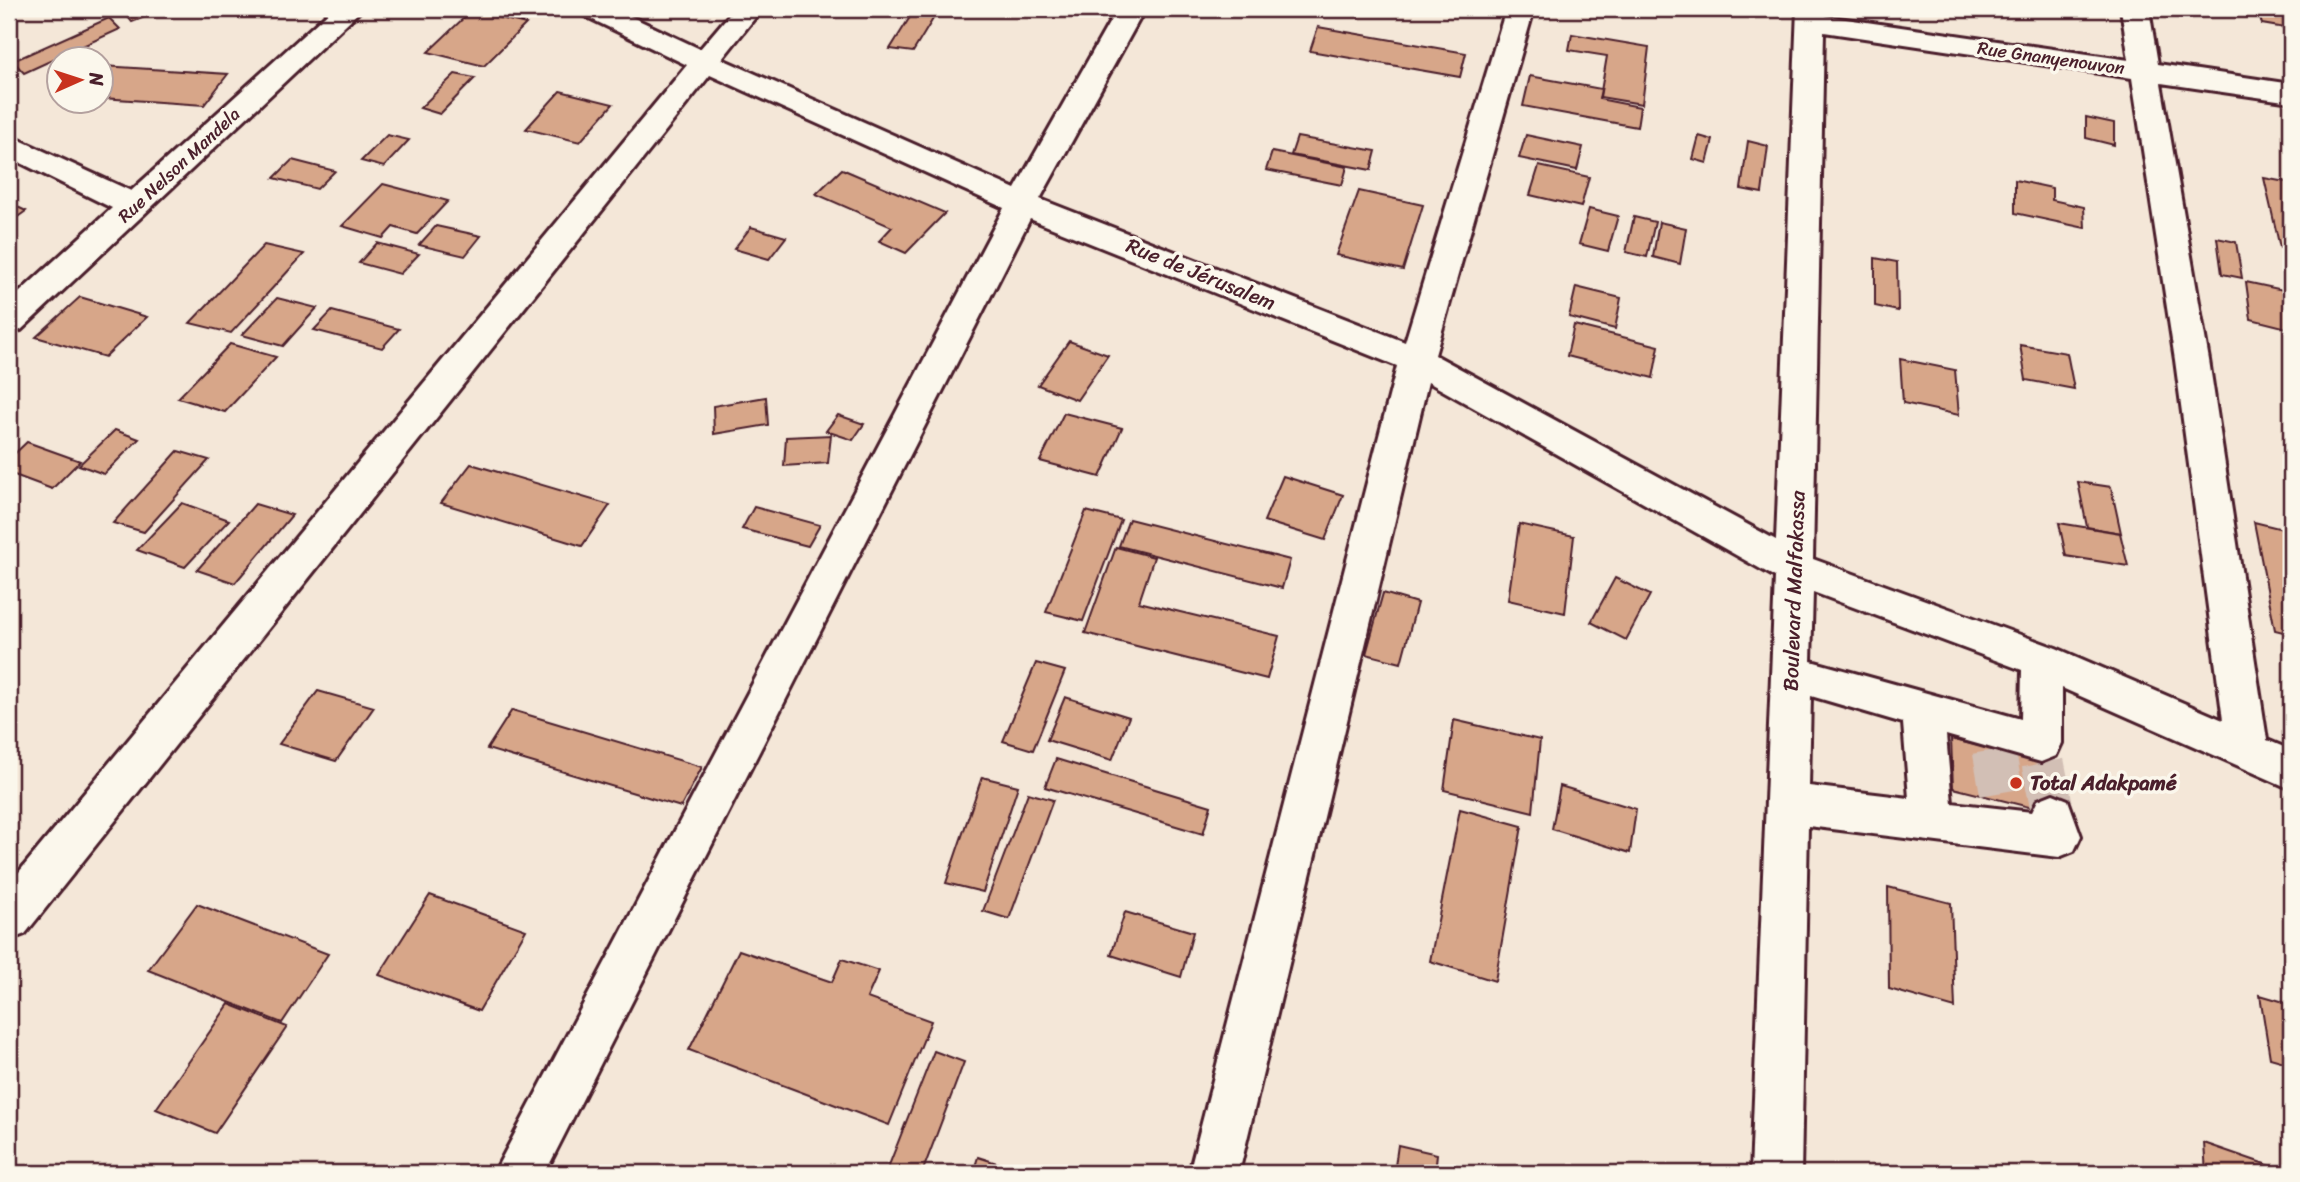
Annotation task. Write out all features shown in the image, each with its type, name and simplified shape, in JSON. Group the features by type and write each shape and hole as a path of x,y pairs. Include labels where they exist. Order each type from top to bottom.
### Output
{"street":[{"name":"Rue Nelson Mandela","path":"9,321 348,9"},
{"name":"Rue de Jérusalem","path":"593,9 1022,204 1416,360 1795,569 2042,660 2291,770"},
{"path":"9,918 748,9"},
{"path":"519,1173 693,833 1022,204 1131,9"},
{"path":"1214,1173 1416,360 1520,9"},
{"path":"2135,9 2192,360 2248,749"},
{"name":"Rue Gnanyenouvon","path":"1811,15 2146,72 2291,93"},
{"name":"Boulevard Malfakassa","path":"1776,1173 1811,15"},
{"path":"9,145 135,206"},
{"path":"1791,673 1923,711 1992,739 2042,753 2042,660"},
{"path":"1923,711 1932,821"},
{"path":"1787,803 1932,821 2004,815 2059,836 2053,814"}],"building":[{"path":"132,9 165,9 132,22 124,12"},
{"path":"915,9 939,9 913,52 890,49"},
{"path":"1232,9 1254,9 1251,16 1230,12"},
{"path":"471,11 526,24 484,66 428,52"},
{"path":"2258,12 2291,17 2291,29 2262,24"},
{"path":"109,18 120,29 83,46 46,46"},
{"path":"1318,27 1466,53 1460,77 1310,51"},
{"path":"1572,34 1649,47 1642,104 1600,97 1607,56 1569,50"},
{"path":"46,46 46,63 24,73 13,61"},
{"path":"116,67 228,74 204,105 116,99"},
{"path":"455,74 475,78 440,114 420,108"},
{"path":"1530,76 1601,89 1599,99 1640,107 1637,127 1523,106"},
{"path":"560,91 613,104 580,142 526,129"},
{"path":"2086,117 2114,123 2114,145 2086,138"},
{"path":"387,135 409,140 384,167 361,161"},
{"path":"1526,135 1583,147 1577,170 1519,158"},
{"path":"1699,136 1713,140 1707,163 1693,159"},
{"path":"1297,137 1376,151 1371,170 1291,155"},
{"path":"1748,141 1768,146 1762,193 1741,189"},
{"path":"1272,152 1347,167 1342,185 1266,170"},
{"path":"292,160 335,171 317,189 274,178"},
{"path":"1539,166 1589,177 1581,207 1530,195"},
{"path":"842,169 945,213 906,253 879,241 892,227 816,194"},
{"path":"2264,178 2291,183 2291,250 2280,248"},
{"path":"2015,180 2052,188 2052,200 2084,207 2085,228 2015,213"},
{"path":"383,184 448,201 417,234 393,227 383,238 342,226"},
{"path":"1359,191 1423,205 1403,270 1336,255"},
{"path":"9,203 26,211 9,223"},
{"path":"1589,209 1618,216 1608,251 1579,244"},
{"path":"1634,217 1655,222 1647,257 1626,252"},
{"path":"1659,222 1686,228 1680,264 1653,257"},
{"path":"436,226 481,236 465,256 419,245"},
{"path":"751,227 786,237 769,259 734,249"},
{"path":"2217,238 2236,242 2242,278 2222,274"},
{"path":"377,243 419,254 400,274 359,263"},
{"path":"264,245 304,254 231,333 190,323"},
{"path":"1875,258 1897,262 1898,311 1875,306"},
{"path":"2246,282 2288,291 2291,329 2251,319"},
{"path":"1576,287 1621,298 1615,329 1569,317"},
{"path":"80,297 147,317 105,357 36,337"},
{"path":"277,298 317,308 283,346 242,335"},
{"path":"332,311 399,329 382,348 314,330"},
{"path":"1574,325 1659,346 1653,378 1567,356"},
{"path":"1069,341 1108,355 1077,400 1038,385"},
{"path":"230,344 276,357 225,412 178,398"},
{"path":"2020,345 2067,353 2074,389 2026,380"},
{"path":"1900,359 1955,370 1959,415 1903,403"},
{"path":"766,397 768,425 714,434 713,406"},
{"path":"1064,413 1122,428 1100,477 1040,461"},
{"path":"838,415 864,424 853,440 826,431"},
{"path":"115,430 139,439 104,474 79,465"},
{"path":"831,435 828,463 784,466 786,437"},
{"path":"27,442 80,461 52,489 9,473 9,459"},
{"path":"178,451 209,460 144,532 113,523"},
{"path":"471,464 610,505 582,546 441,503"},
{"path":"1283,476 1343,495 1325,540 1264,521"},
{"path":"2078,482 2111,487 2121,533 2087,527"},
{"path":"182,503 229,520 185,567 137,550"},
{"path":"255,504 292,515 235,583 197,570"},
{"path":"754,507 820,525 808,546 742,529"},
{"path":"1086,511 1121,520 1083,621 1046,612"},
{"path":"1129,519 1290,560 1282,588 1119,546"},
{"path":"2254,522 2291,531 2291,634 2275,630"},
{"path":"2059,523 2120,533 2128,566 2066,556"},
{"path":"1519,524 1574,536 1565,613 1508,600"},
{"path":"1116,547 1154,557 1139,602 1279,636 1267,679 1085,633"},
{"path":"1615,578 1650,595 1626,640 1591,622"},
{"path":"1383,593 1417,603 1401,663 1366,654"},
{"path":"1036,663 1065,671 1033,750 1003,741"},
{"path":"318,691 374,707 336,761 279,744"},
{"path":"1065,697 1129,717 1112,760 1047,740"},
{"path":"512,710 702,767 681,807 487,749"},
{"path":"1454,720 1540,740 1533,812 1444,790"},
{"path":"1951,739 2063,767 2069,817 1953,788"},
{"path":"1056,759 1211,806 1203,834 1045,787"},
{"path":"982,777 1018,786 983,892 946,883"},
{"path":"1560,786 1636,809 1630,853 1552,829"},
{"path":"1028,793 1053,800 1009,919 983,911"},
{"path":"1460,809 1522,826 1495,981 1430,961"},
{"path":"1888,887 1951,903 1955,1008 1889,989"},
{"path":"430,895 526,930 479,1011 379,975"},
{"path":"197,904 328,954 282,1023 148,970"},
{"path":"1125,912 1193,932 1181,977 1111,955"},
{"path":"739,950 832,982 842,959 879,971 867,998 931,1021 889,1125 689,1050"},
{"path":"2260,995 2291,1004 2291,1064 2270,1058"},
{"path":"229,1004 287,1027 215,1133 156,1109"},
{"path":"934,1051 964,1062 922,1173 886,1173"},
{"path":"2204,1143 2291,1173 2206,1173"},
{"path":"1398,1145 1437,1154 1435,1173 1394,1173"},
{"path":"978,1157 1028,1173 973,1173"}],"tunnel":[{"path":"1994,750 2003,801"},
{"path":"2043,763 2053,814"}],"place":[{"name":"Total Adakpamé","path":"2016,783"}]}
